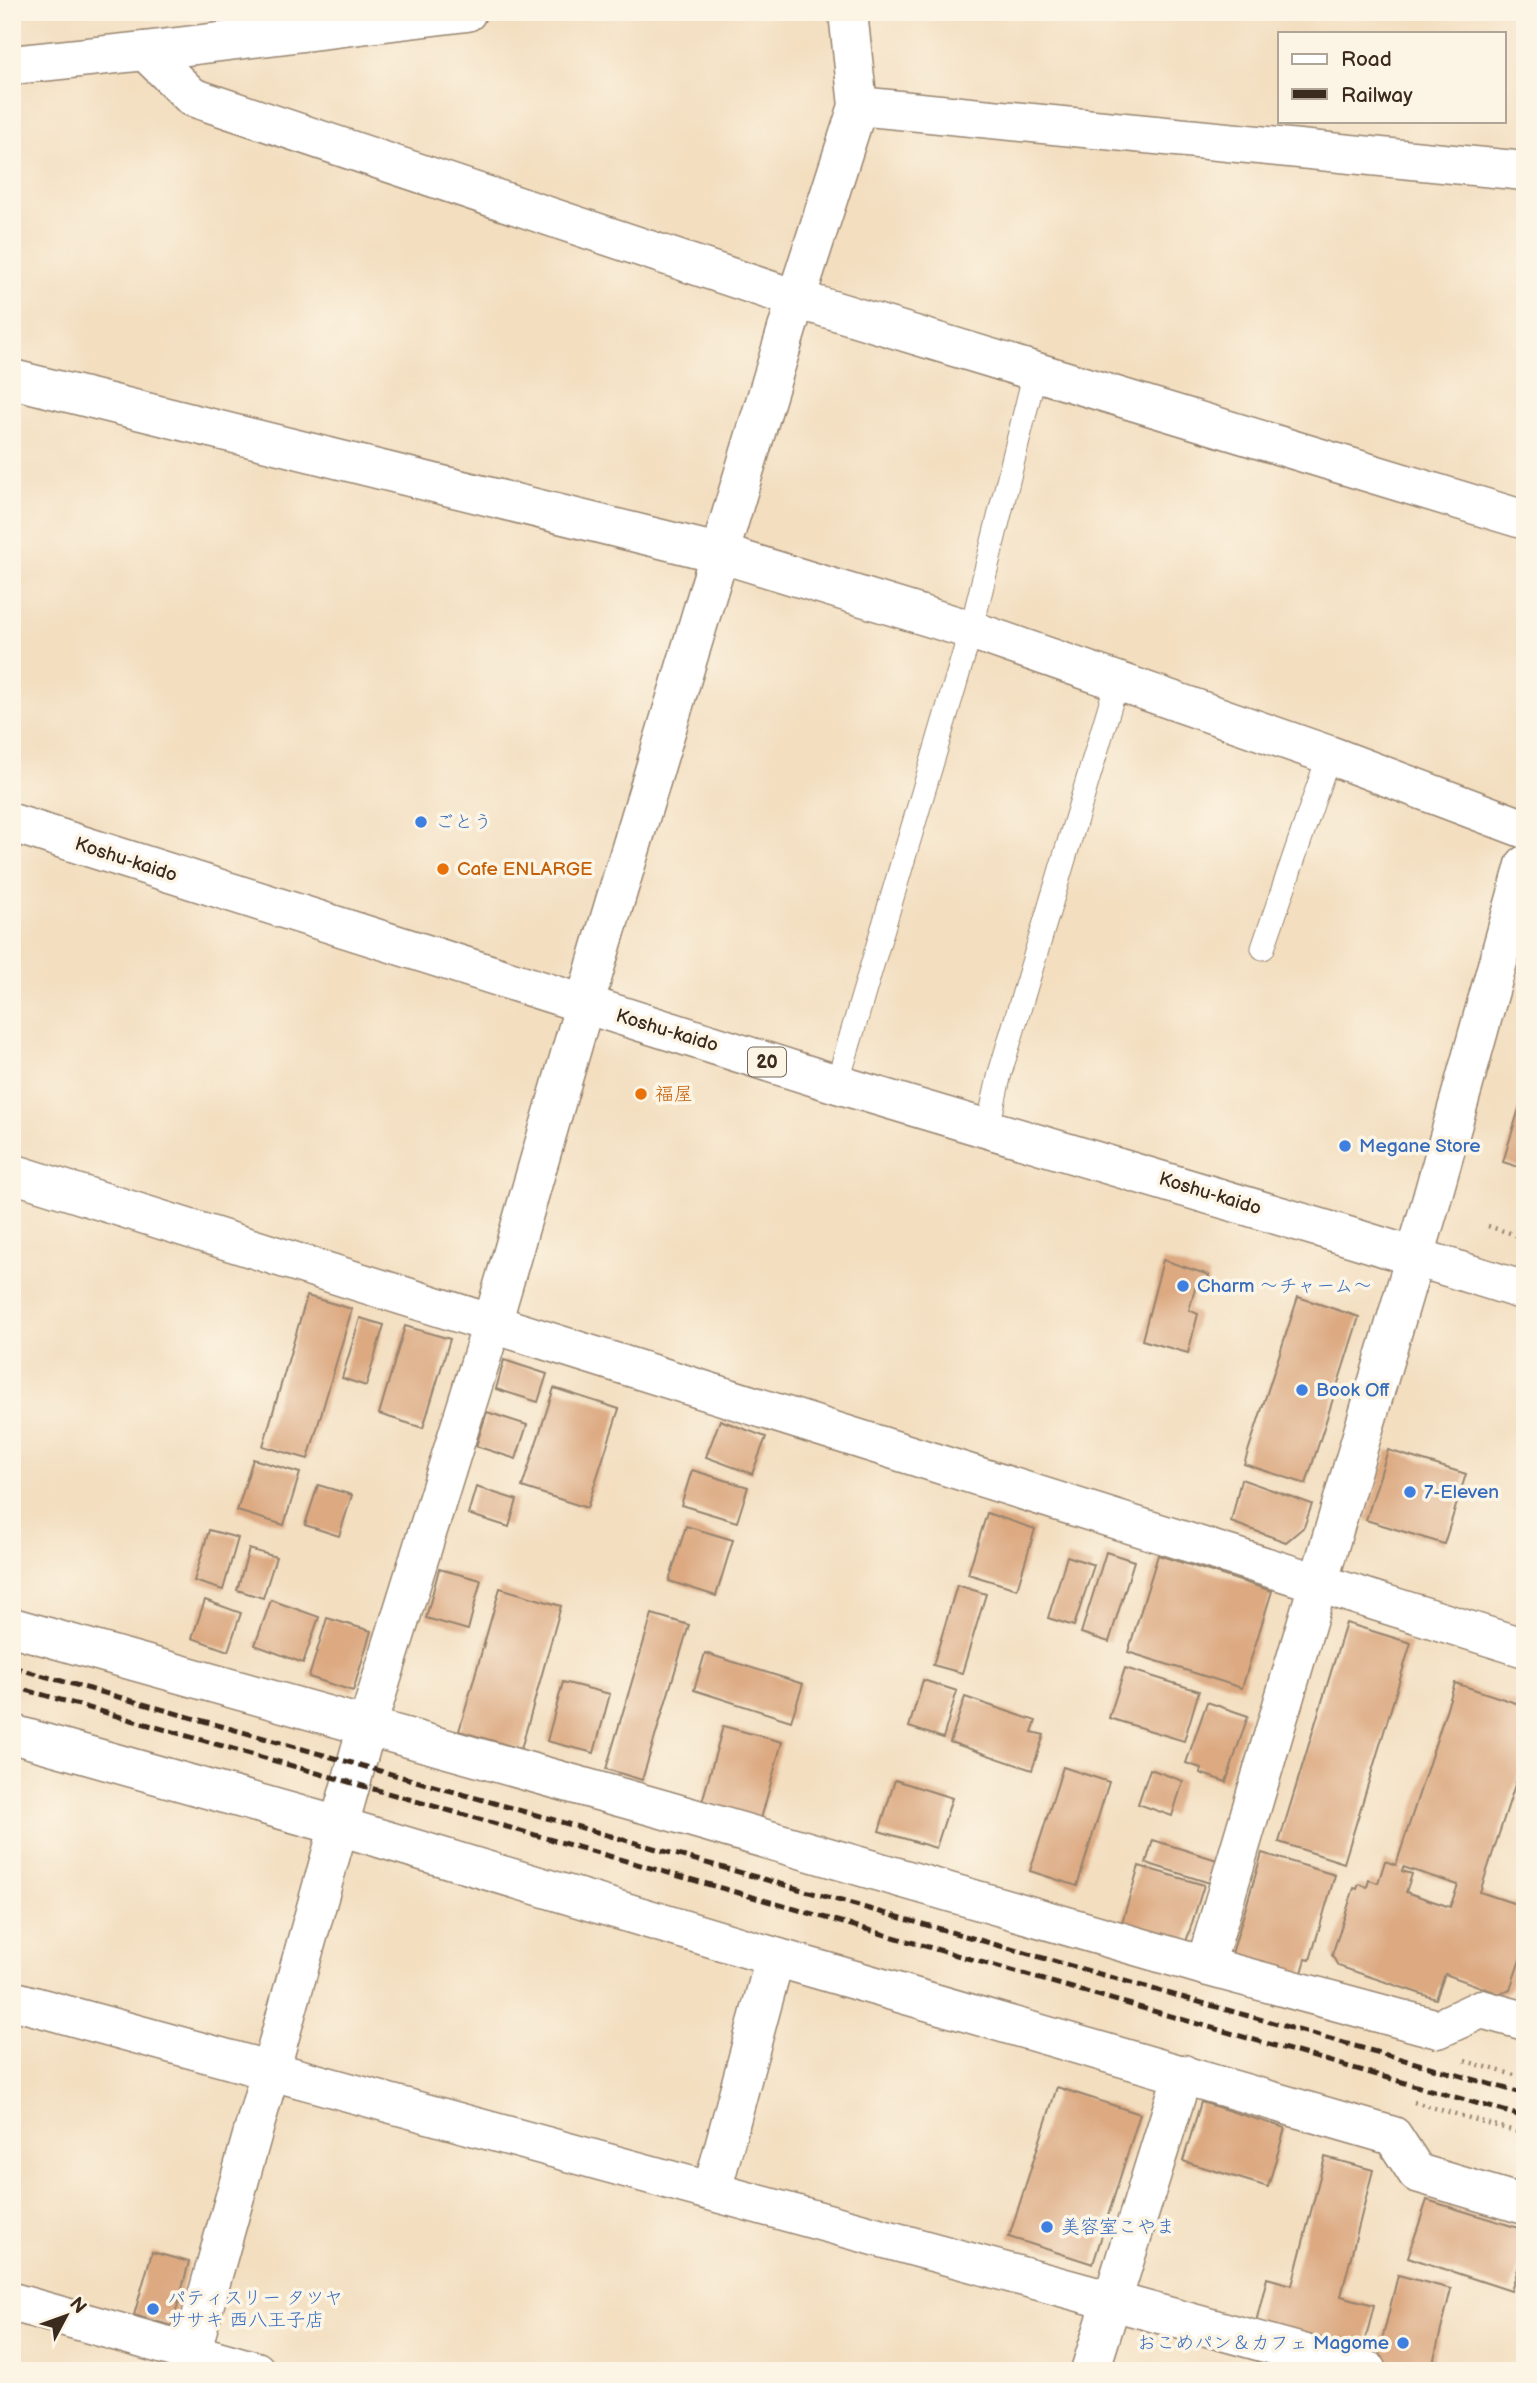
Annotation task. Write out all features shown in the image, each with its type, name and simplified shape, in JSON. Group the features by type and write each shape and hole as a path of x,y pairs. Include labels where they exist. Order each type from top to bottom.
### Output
{"main road":[{"path":"12,65 467,12"},
{"path":"188,2362 367,1726 492,1324 796,299 858,106 848,12"},
{"path":"145,51 192,97 796,299 1525,520"},
{"path":"858,106 1525,171"},
{"path":"12,379 722,554 971,630 1329,755 1525,829"},
{"name":"Koshu-kaido","path":"12,823 837,1084 1525,1291"},
{"path":"1205,1966 1415,1256 1525,865"},
{"path":"12,1173 1525,1648"},
{"path":"12,1627 1205,1966 1438,2029 1481,2009 1525,2021"},
{"path":"12,1734 339,1826 775,1957 1393,2136 1417,2174 1525,2205"},
{"path":"712,2191 775,1957"},
{"path":"12,2000 1368,2371"},
{"path":"1090,2371 1183,2074"},
{"path":"12,2302 188,2362 256,2371"}],"lane":[{"path":"837,1084 971,630 1035,372"},
{"path":"988,1128 1000,1073 1117,681"},
{"path":"1263,948 1329,755"}],"path":[{"path":"1488,1226 1525,1238"}],"building":[{"path":"1525,1093 1525,1169 1503,1162"},
{"path":"1163,1260 1209,1275 1208,1288 1196,1285 1189,1310 1198,1314 1188,1353 1142,1340"},
{"path":"307,1296 352,1309 308,1459 263,1446"},
{"name":"Book Off","path":"1298,1297 1359,1317 1306,1484 1244,1464"},
{"path":"360,1318 384,1325 366,1386 342,1378"},
{"path":"405,1326 450,1339 423,1428 379,1414"},
{"path":"504,1360 547,1374 538,1402 496,1389"},
{"path":"554,1388 619,1409 587,1508 522,1487"},
{"path":"487,1412 527,1425 516,1459 476,1446"},
{"path":"720,1420 766,1437 752,1474 706,1457"},
{"path":"1388,1450 1466,1474 1444,1544 1366,1520"},
{"path":"253,1459 300,1473 284,1525 237,1511"},
{"path":"692,1470 748,1487 737,1522 681,1505"},
{"path":"1241,1479 1312,1504 1304,1527 1286,1542 1231,1522"},
{"path":"318,1485 352,1495 339,1536 305,1525"},
{"path":"476,1487 517,1500 509,1527 468,1514"},
{"path":"987,1513 1035,1529 1017,1589 968,1574"},
{"path":"686,1526 733,1540 716,1596 669,1581"},
{"path":"209,1530 238,1538 223,1590 194,1581"},
{"path":"249,1549 276,1557 263,1598 237,1590"},
{"path":"1106,1552 1134,1561 1109,1642 1081,1633"},
{"path":"1158,1555 1272,1591 1242,1688 1128,1652"},
{"path":"1067,1556 1094,1565 1074,1626 1048,1618"},
{"path":"439,1569 481,1580 468,1630 426,1618"},
{"path":"957,1585 986,1594 962,1673 933,1665"},
{"path":"500,1588 561,1606 521,1749 459,1731"},
{"path":"205,1600 241,1613 228,1651 192,1638"},
{"path":"271,1600 319,1617 303,1663 255,1645"},
{"path":"652,1614 689,1625 642,1780 606,1769"},
{"path":"327,1618 371,1631 353,1691 309,1677"},
{"path":"1346,1623 1411,1643 1344,1863 1279,1842"},
{"path":"705,1653 803,1684 791,1721 694,1690"},
{"path":"1125,1668 1199,1691 1184,1741 1109,1718"},
{"path":"923,1680 957,1691 943,1738 909,1727"},
{"path":"563,1682 610,1694 594,1753 547,1741"},
{"path":"1455,1683 1525,1706 1525,1754 1480,1892 1525,1907 1525,1945 1510,1989 1500,1994 1445,1974 1436,1999 1338,1966 1332,1955 1354,1888 1357,1889 1359,1884 1367,1887 1369,1880 1378,1883 1385,1861 1396,1865","holes":["1403,1867 1458,1885 1450,1907 1406,1892 1412,1874 1402,1871"]},
{"path":"965,1697 1036,1721 1032,1732 1044,1735 1032,1770 950,1742"},
{"path":"1207,1702 1248,1716 1226,1782 1200,1773 1201,1768 1186,1763"},
{"path":"723,1726 782,1742 761,1819 702,1802"},
{"path":"1063,1767 1109,1782 1077,1886 1030,1871"},
{"path":"1150,1769 1183,1781 1172,1816 1138,1804"},
{"path":"895,1780 952,1798 936,1848 879,1831"},
{"path":"1153,1840 1217,1860 1210,1883 1146,1863"},
{"path":"1262,1853 1335,1875 1310,1960 1306,1959 1299,1983 1231,1957"},
{"path":"1139,1866 1204,1885 1186,1942 1122,1922"},
{"path":"1057,2087 1140,2114 1093,2264 1009,2237"},
{"path":"1201,2102 1285,2128 1268,2187 1183,2161"},
{"path":"1325,2157 1373,2170 1341,2296 1374,2305 1363,2350 1256,2322 1267,2278 1292,2285"},
{"path":"1427,2200 1525,2230 1525,2247 1511,2291 1408,2257"},
{"path":"152,2252 189,2262 172,2326 134,2315"},
{"path":"1398,2275 1451,2289 1431,2371 1393,2371 1376,2365"}],"railway":[{"path":"12,1667 1525,2094"},
{"path":"12,1686 1525,2117"}],"place":[{"name":"ごとう","path":"421,822"},
{"name":"Cafe ENLARGE","path":"443,869"},
{"name":"福屋","path":"641,1094"},
{"name":"Megane Store","path":"1345,1146"},
{"name":"Charm ～チャーム～","path":"1183,1286"},
{"name":"Book Off","path":"1302,1390"},
{"name":"7-Eleven","path":"1410,1492"},
{"name":"美容室こやま","path":"1047,2227"},
{"name":"パティスリー タツヤ ササキ 西八王子店","path":"153,2309"},
{"name":"おこめパン＆カフェ Magome","path":"1403,2343"}]}
